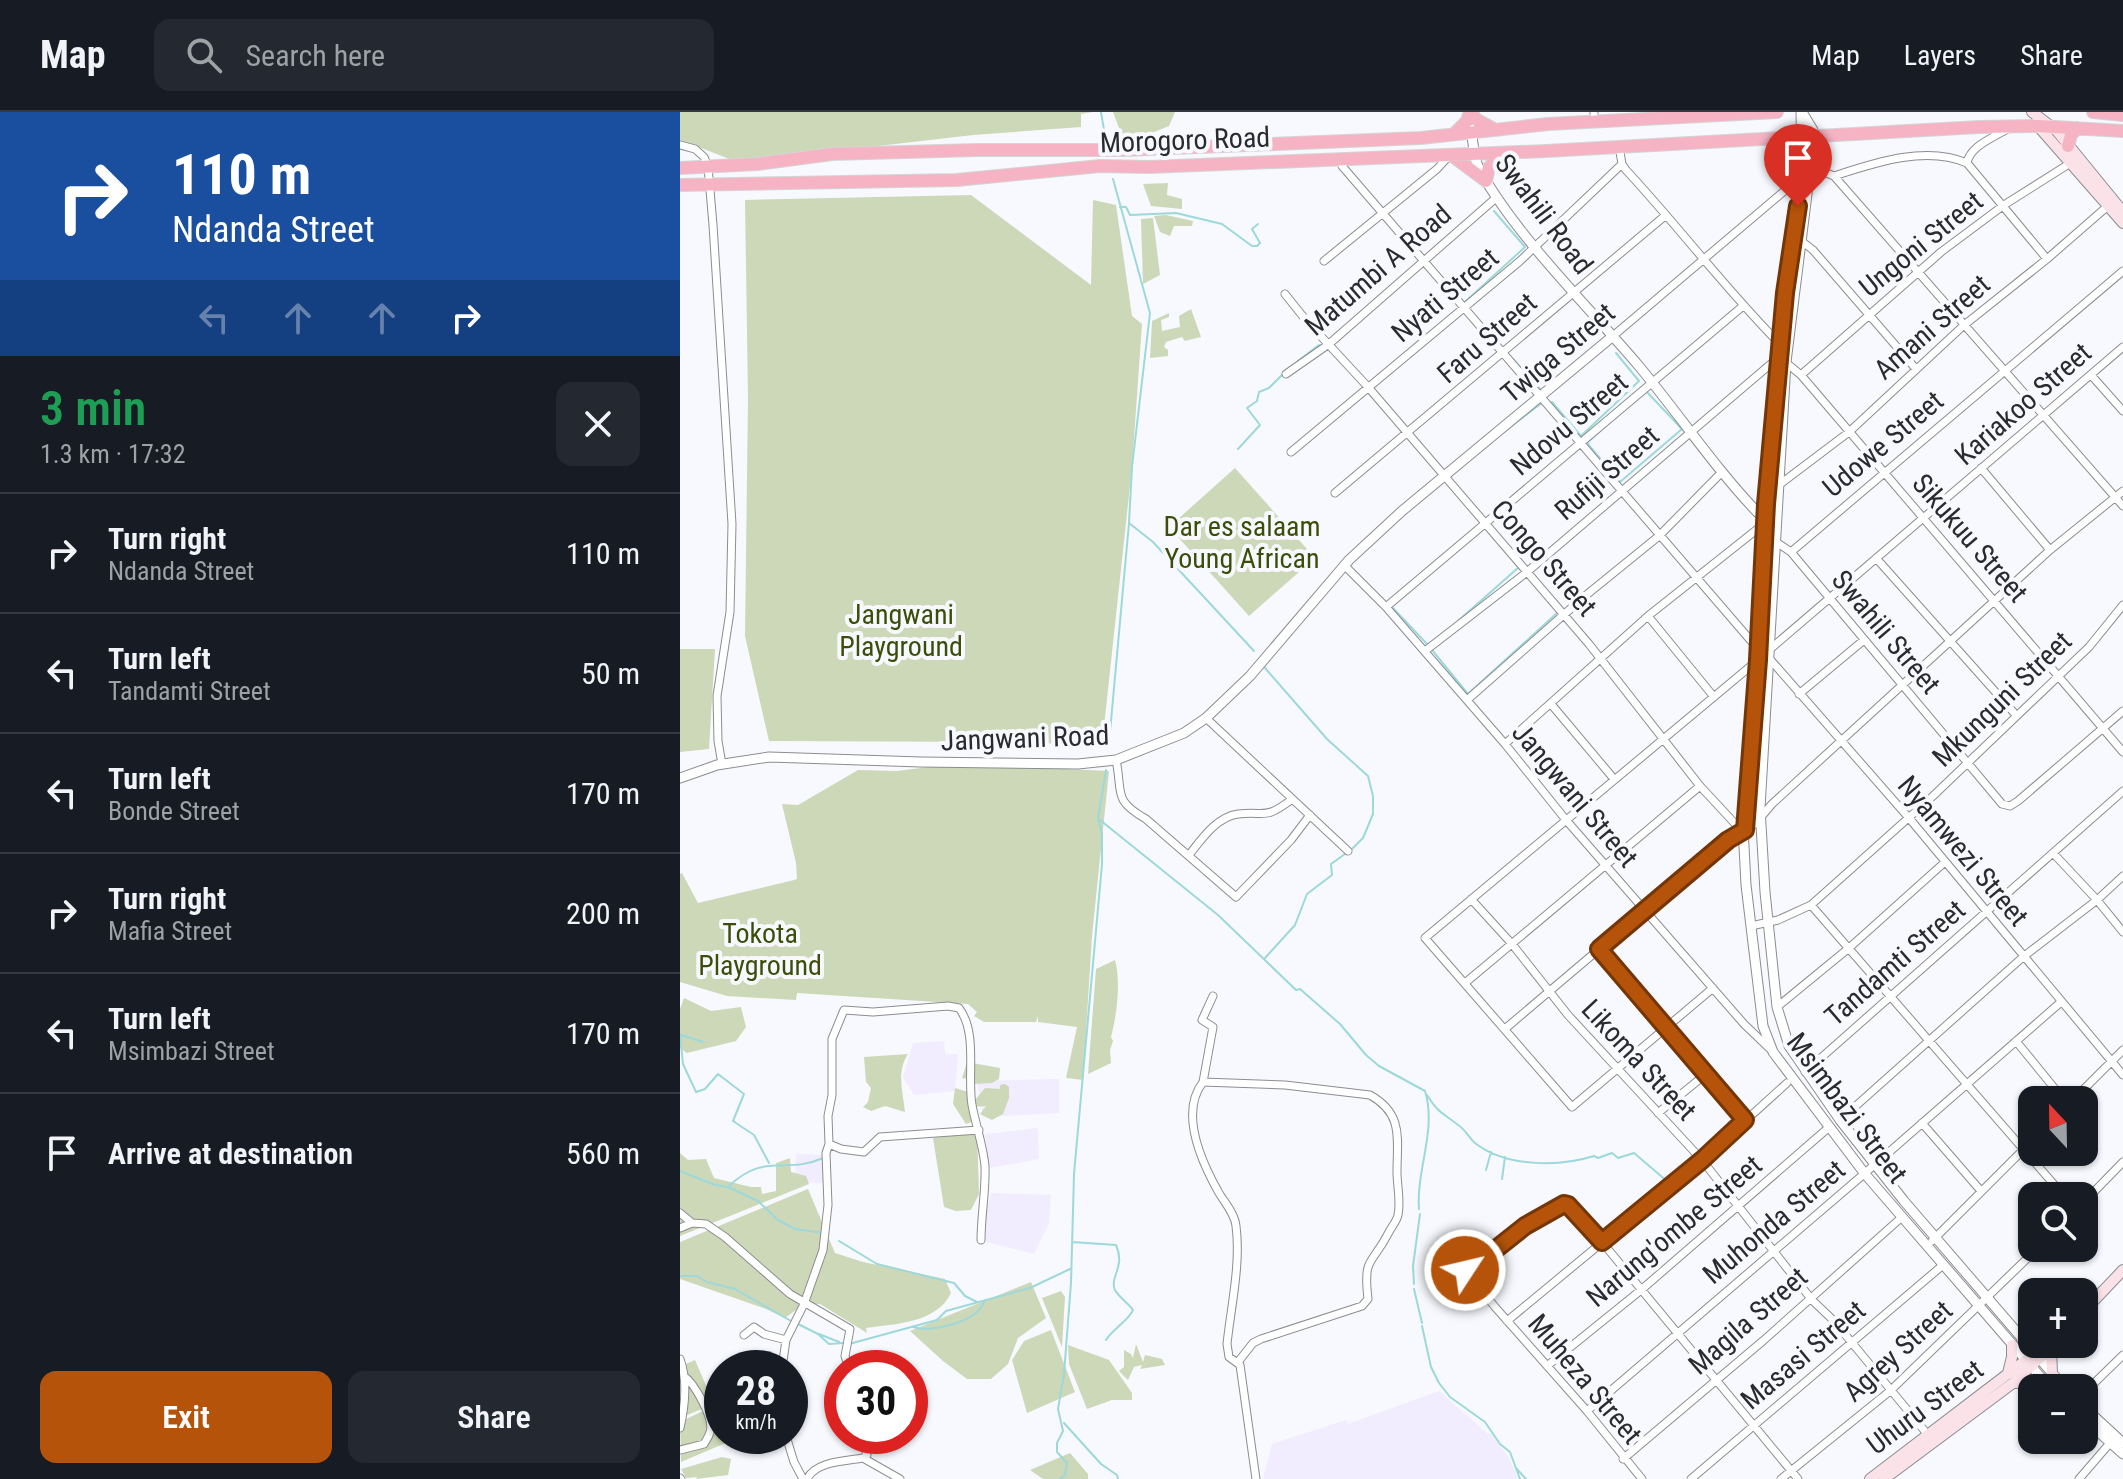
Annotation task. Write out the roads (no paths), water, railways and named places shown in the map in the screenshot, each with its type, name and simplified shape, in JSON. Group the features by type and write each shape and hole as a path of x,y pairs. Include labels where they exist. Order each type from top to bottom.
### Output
{"highway":[{"path":"1454,134 1467,121 1470,112 1492,128"},
{"name":"Morogoro Road","path":"680,168 757,164 832,154 1125,150 1405,139 1492,128 1777,112"},
{"path":"2093,112 2123,115"},
{"name":"Morogoro Road","path":"680,185 957,180 1100,166 1128,168 1450,155 2012,126 2123,131"},
{"path":"2068,146 2077,128"},
{"path":"1450,155 1486,181 1489,167 1514,152"}],"main road":[{"path":"2032,112 2111,204 2123,223"},
{"path":"2044,126 2068,146 2074,161"},
{"path":"2111,204 2123,212"},
{"path":"2098,1296 2123,1270"},
{"path":"2012,1345 2010,1379 2018,1380"},
{"name":"Uhuru Street","path":"1884,1479 2036,1358"},
{"path":"2050,1358 2052,1373"},
{"name":"Uhuru Street","path":"1870,1479 2010,1379"}],"street":[{"name":"Swahili Road","path":"1470,112 1474,153 1486,181 1534,245 1613,336"},
{"name":"Msimbazi Street","path":"1770,523 1766,504 1806,170 1808,138 1802,112"},
{"path":"1967,163 1968,156 1975,149 2012,126"},
{"path":"680,145 695,149 704,157 710,184 732,524 730,612 717,696 722,764"},
{"path":"1619,146 1622,164 1743,306 1784,344"},
{"path":"1324,261 1450,155"},
{"path":"1806,170 1834,176 1878,162 1943,155 1967,163 2047,259"},
{"name":"Ungoni Street","path":"1801,375 1918,272 2004,205 2074,161"},
{"name":"Nyati Street","path":"1291,452 1464,308 1622,164"},
{"name":"Nyamwezi Street","path":"1342,166 1659,536 1909,818 2123,1075"},
{"name":"Twiga Street","path":"1344,565 1402,511 1705,259 1806,170"},
{"path":"1834,176 2123,506"},
{"name":"Matumbi A Road","path":"1286,374 1329,344 1497,197"},
{"name":"Amani Street","path":"1779,485 1849,432 1963,326 2111,204"},
{"name":"Faru Street","path":"1335,493 1666,215"},
{"path":"1798,238 1813,250 1916,369"},
{"name":"Udowe Street","path":"1791,552 2123,271"},
{"name":"Congo Street","path":"1285,294 1602,659 1700,786 1732,822 1744,829"},
{"name":"Ndovu Street","path":"1386,607 1743,306"},
{"path":"1613,336 1691,431 1721,473 1758,513 1766,504"},
{"name":"Kariakoo Street","path":"1465,983 1425,938 1714,697 2123,347"},
{"name":"Msimbazi Street","path":"1782,359 1779,485 1770,523 1763,654 1761,819 1777,1007 1789,1046 1840,1120 1935,1238 2018,1330"},
{"name":"Sikukuu Street","path":"1782,359 1801,375 2123,752"},
{"name":"Rufiji Street","path":"1425,651 1527,572 1619,490 1782,359"},
{"path":"2091,375 2123,411"},
{"path":"1981,468 2050,550"},
{"path":"1467,700 1659,536 1721,473"},
{"path":"1506,1028 1728,840 1761,819 1772,804 2050,550 2123,491"},
{"path":"1505,744 1648,616 1770,523"},
{"name":"Swahili Street","path":"1769,542 1791,552 2002,804 2010,806 2104,730"},
{"path":"1876,558 2016,715"},
{"name":"Jangwani Road","path":"680,778 722,764 769,757 1044,764 1116,760 1184,733 1206,718 1250,676 1344,565"},
{"name":"Jangwani Street","path":"1344,565 1425,651 1644,911 1773,1052"},
{"name":"Mkunguni Street","path":"1751,926 1811,905 1909,818 2089,647 2123,605"},
{"path":"1648,616 1714,697"},
{"path":"1799,694 1864,640"},
{"name":"Msimbazi Street","path":"1763,654 1744,829 1746,885 1763,1026 1773,1052 1865,1174 2012,1345 2033,1361"},
{"path":"1551,704 1614,779"},
{"path":"2104,730 2123,711"},
{"path":"1206,718 1348,851"},
{"path":"1116,760 1119,792 1127,807 1189,855 1236,897 1291,840 1310,815"},
{"path":"1700,786 1465,983 1572,1107 1713,988"},
{"name":"Tandamti Street","path":"1805,1072 2123,791"},
{"path":"1189,855 1206,833 1227,818 1236,814 1272,814 1291,800"},
{"path":"2053,853 2123,932"},
{"path":"1777,1007 1945,862"},
{"path":"1840,1120 2023,957 2123,876"},
{"name":"Likoma Street","path":"1471,899 1512,944 1568,1015 1702,1160 1773,1252 1928,1435"},
{"path":"1811,905 2018,1142"},
{"path":"1599,949 1745,1120"},
{"path":"1213,996 1202,1020 1213,1027 1203,1082 1196,1093 1192,1129 1217,1189 1236,1221 1236,1259 1227,1344 1229,1357 1238,1362"},
{"name":"Muhonda Street","path":"1587,1411 2061,1002"},
{"path":"785,1350 823,1250 827,1220 826,1153 829,1144 832,1039 844,1010 873,1012 948,1006 959,1008 969,1038 972,1106 985,1167 981,1240"},
{"path":"2016,1041 2053,1086"},
{"path":"2087,1086 2123,1050"},
{"path":"1658,1113 1706,1074"},
{"path":"1203,1082 1285,1085 1364,1093 1377,1099 1386,1109 1398,1132 1398,1219 1383,1246 1368,1262 1364,1276 1368,1299 1365,1303 1253,1343 1238,1362 1256,1479"},
{"path":"1507,1321 1702,1160 1787,1083"},
{"path":"1922,1123 1981,1191"},
{"name":"Narung'ombe Street","path":"1547,1366 1641,1290 1827,1129"},
{"path":"829,1144 864,1152 880,1137 979,1130"},
{"path":"1927,1246 2018,1155"},
{"path":"2098,1188 2123,1162"},
{"path":"2038,1166 2052,1182"},
{"name":"Muheza Street","path":"1602,1242 1568,1205 1560,1205 1465,1270 1642,1479"},
{"path":"680,1213 692,1223"},
{"name":"Magila Street","path":"1623,1459 1764,1340 1902,1217"},
{"path":"680,1228 692,1223 706,1224 725,1237 804,1304 850,1329 846,1350"},
{"path":"1602,1242 1798,1479"},
{"name":"Agrey Street","path":"1781,1479 1890,1391 2024,1262"},
{"name":"Masasi Street","path":"1691,1479 1943,1265"},
{"path":"744,1335 754,1327 764,1334 786,1340"},
{"path":"2098,1379 2123,1355"},
{"path":"680,1359 685,1408 680,1428"},
{"path":"2033,1361 2052,1373"},
{"path":"2033,1361 2041,1374"},
{"path":"680,1450 704,1444 711,1431 711,1420 695,1387 684,1376"},
{"path":"2098,1420 2118,1438 2123,1454"},
{"path":"2098,1427 2118,1438"},
{"path":"2079,1479 2118,1438"},
{"path":"792,1454 805,1479 819,1467 863,1458 866,1454"},
{"path":"863,1458 900,1479"}],"waterway":[{"path":"1101,112 1105,136"},
{"path":"1109,743 1132,467 1150,313 1113,179"},
{"path":"1120,207 1126,207 1130,215 1176,213 1222,224 1252,246 1260,243 1252,229 1258,224"},
{"path":"1466,301 1525,247 1494,211"},
{"path":"1406,352 1422,338"},
{"path":"1298,361 1319,345"},
{"path":"1552,402 1581,436 1639,381 1616,353"},
{"path":"1513,359 1540,389"},
{"path":"1238,449 1260,425 1247,408 1257,401 1259,392 1269,388 1284,373"},
{"path":"1645,390 1682,429 1620,482 1587,443 1645,390"},
{"path":"1501,434 1543,402"},
{"path":"1129,523 1153,542 1254,651"},
{"path":"1458,621 1519,567"},
{"path":"1391,606 1428,645"},
{"path":"1432,650 1468,694 1557,613"},
{"path":"1265,668 1327,739 1368,776 1373,814 1363,838 1350,851"},
{"path":"1060,1479 1065,1475 1067,1463 1057,1452 1057,1443 1063,1431 1058,1409 1064,1374 1071,1283 1074,1174 1102,864 1102,833 1098,819 1106,770"},
{"path":"1100,820 1218,915 1296,990 1300,989 1340,1024 1379,1066 1425,1091 1429,1120 1419,1209"},
{"path":"1265,958 1295,925 1307,894 1332,875 1331,864 1345,854"},
{"path":"680,1034 683,1064 696,1092 705,1089 718,1074 744,1094 733,1121 754,1135 769,1163"},
{"path":"681,1035 703,1042"},
{"path":"1427,1095 1475,1143 1501,1157 1549,1163 1598,1158 1612,1153 1618,1158 1634,1153 1668,1182 1603,1236"},
{"path":"1486,1170 1491,1152"},
{"path":"1502,1179 1505,1157"},
{"path":"680,1171 728,1187 741,1176 765,1166 798,1165 823,1158"},
{"path":"728,1187 758,1201 778,1220 795,1229 823,1233"},
{"path":"1414,1284 1413,1266 1420,1214"},
{"path":"839,1241 877,1264 954,1283 965,1296 977,1302"},
{"path":"1072,1242 1116,1245 1119,1253 1114,1285 1116,1292 1133,1310 1106,1340"},
{"path":"849,1344 937,1320 946,1311 1030,1288 1070,1269"},
{"path":"680,1276 697,1276 707,1282 735,1289 791,1321"},
{"path":"1414,1289 1422,1323"},
{"path":"913,1327 953,1324 972,1315 984,1302"},
{"path":"798,1324 818,1334 829,1344 843,1343"},
{"path":"1422,1326 1431,1367 1439,1383 1450,1397 1485,1422 1500,1444 1510,1452 1520,1479"},
{"path":"819,1334 839,1342"},
{"path":"1064,1423 1118,1479"},
{"path":"1516,1468 1526,1479"}],"park label":[{"name":"Dar es salaam Young African","path":"1242,542"},
{"name":"Jangwani Playground","path":"901,630"},
{"name":"Tokota Playground","path":"760,949"}]}
